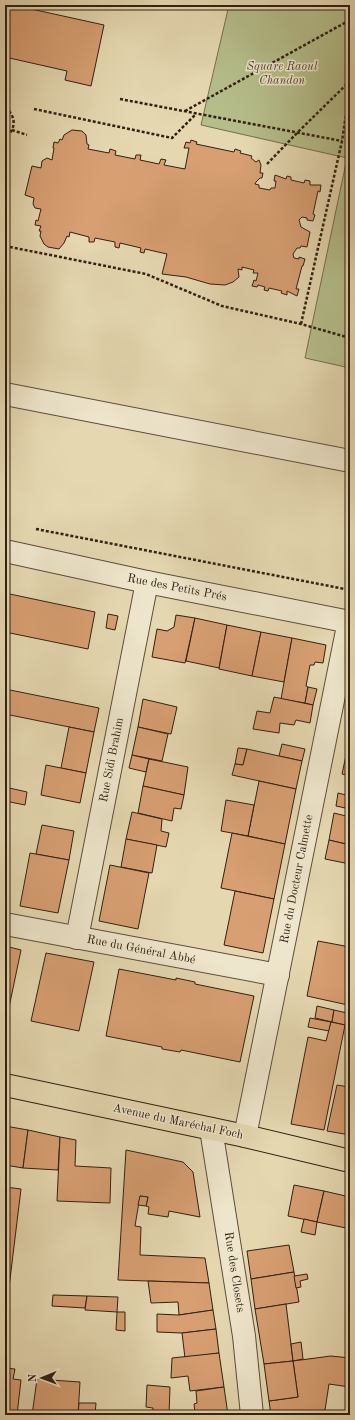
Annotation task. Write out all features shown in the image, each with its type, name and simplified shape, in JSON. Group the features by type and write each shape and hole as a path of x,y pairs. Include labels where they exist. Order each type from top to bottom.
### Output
{"main road":[{"name":"Avenue du Maréchal Foch","path":"5,1085 245,1136 350,1161"}],"street":[{"path":"5,394 350,461"},
{"name":"Rue des Petits Prés","path":"5,551 147,582 350,622"},
{"name":"Rue Sidi Brahim","path":"77,938 147,582"},
{"name":"Rue du Docteur Calmette","path":"245,1136 350,622"},
{"name":"Rue du Général Abbé","path":"5,924 278,975"},
{"name":"Rue des Closets","path":"211,1129 244,1336 252,1415"}],"path":[{"path":"184,111 350,20"},
{"path":"267,164 350,81"},
{"path":"301,324 342,141 350,88"},
{"path":"120,99 342,141"},
{"path":"5,108 14,118 14,127 10,135 5,138"},
{"path":"34,109 172,138 196,114"},
{"path":"12,130 27,136"},
{"path":"5,215 9,216"},
{"path":"5,246 146,274 222,306 301,324 350,338"},
{"path":"28,528 350,590"}],"green space":[{"name":"Square Raoul Chandon","path":"229,5 350,5 350,368 305,358 347,158 201,125"}],"building":[{"path":"5,5 13,5 104,25 91,86 65,80 67,71 5,57"},
{"path":"72,130 82,131 86,135 87,144 89,145 88,149 109,153 110,149 116,151 115,155 135,159 136,155 141,155 140,160 159,164 161,159 166,160 164,165 185,169 189,148 184,148 186,142 190,143 191,140 197,142 196,144 234,152 235,149 241,151 240,153 252,156 251,158 256,162 259,160 261,165 260,173 263,173 262,178 260,178 255,184 259,185 259,188 270,190 271,188 275,188 275,175 286,179 287,176 291,177 291,180 304,183 305,180 310,181 310,185 321,185 320,192 318,191 313,221 302,217 299,220 301,227 310,232 307,247 301,246 300,248 297,248 293,254 294,258 299,259 299,257 305,259 296,289 299,289 297,296 287,291 287,295 281,293 282,291 269,288 268,291 264,290 265,287 258,285 257,287 252,286 254,280 256,281 258,273 253,273 254,270 242,267 242,270 238,269 239,277 233,282 225,285 210,284 186,277 162,274 167,254 145,249 144,253 140,252 141,248 120,243 119,248 115,247 115,242 95,238 94,242 89,242 89,237 70,232 69,237 67,236 59,249 48,247 44,244 40,236 41,231 39,231 41,226 35,225 36,220 38,221 41,209 35,208 33,204 34,198 25,195 32,166 41,168 42,161 47,158 52,160 54,142 58,143 60,139 62,140 64,135"},
{"path":"5,593 95,612 88,649 5,632"},
{"path":"108,614 118,616 115,630 106,628"},
{"path":"176,615 195,618 185,663 152,657 157,629 167,631 174,627"},
{"path":"195,618 227,625 219,668 186,661"},
{"path":"227,625 261,632 252,676 219,669"},
{"path":"261,632 292,638 284,682 252,676"},
{"path":"292,638 326,645 323,663 315,662 314,665 310,665 306,686 308,687 305,703 281,699"},
{"path":"308,687 317,689 313,705 305,703"},
{"path":"5,689 99,708 94,732 5,714"},
{"path":"274,697 313,705 310,723 296,720 294,725 280,723 279,733 253,729 257,711 270,713"},
{"path":"143,699 177,707 171,734 138,727"},
{"path":"69,727 94,732 86,773 61,768"},
{"path":"138,727 168,734 162,761 132,755"},
{"path":"282,744 305,749 302,761 279,756"},
{"path":"348,746 350,746 350,776 342,774"},
{"path":"238,748 247,749 243,765 235,764"},
{"path":"247,749 302,761 296,789 232,775 235,764 243,765"},
{"path":"132,755 149,759 146,772 129,768"},
{"path":"149,759 188,767 184,795 143,786"},
{"path":"46,765 86,773 80,803 41,795"},
{"path":"259,781 296,789 285,844 248,836"},
{"path":"143,786 184,795 181,809 174,808 172,821 138,813"},
{"path":"5,787 27,792 25,805 5,801"},
{"path":"338,793 350,796 350,809 336,806"},
{"path":"226,800 254,805 248,836 221,831"},
{"path":"132,812 162,819 161,831 169,833 166,847 126,839"},
{"path":"334,813 350,817 350,845 329,840"},
{"path":"42,825 74,831 69,860 36,854"},
{"path":"232,833 285,844 274,899 221,888"},
{"path":"126,839 157,845 152,873 121,867"},
{"path":"329,840 350,845 350,864 325,859"},
{"path":"30,853 69,860 58,913 20,906"},
{"path":"110,865 149,873 138,929 99,921"},
{"path":"235,891 274,899 263,953 224,945"},
{"path":"318,941 350,947 350,994 348,1005 307,996"},
{"path":"5,946 21,950 7,1017 5,1016"},
{"path":"46,953 94,962 79,1031 31,1021"},
{"path":"119,969 176,980 176,978 195,982 195,984 254,996 240,1062 181,1050 180,1052 162,1049 162,1047 106,1036"},
{"path":"317,1006 334,1010 332,1022 315,1018"},
{"path":"334,1010 347,1013 345,1025 332,1022"},
{"path":"350,1015 350,1039 346,1039"},
{"path":"310,1018 331,1022 329,1031 308,1027"},
{"path":"331,1022 345,1025 324,1130 291,1124 308,1037 326,1041"},
{"path":"337,1085 349,1087 348,1099 350,1099 350,1135 327,1131"},
{"path":"5,1126 28,1130 23,1168 5,1165"},
{"path":"28,1130 60,1137 58,1170 23,1168"},
{"path":"60,1137 76,1140 75,1166 111,1168 110,1203 57,1201"},
{"path":"126,1150 183,1162 193,1172 200,1217 169,1211 168,1217 148,1214 149,1207 146,1206 148,1197 140,1196 135,1226 141,1227 140,1255 205,1258 209,1283 118,1280"},
{"path":"294,1185 324,1191 317,1222 288,1216"},
{"path":"5,1187 21,1189 7,1304 5,1304"},
{"path":"324,1191 350,1197 350,1210 346,1228 317,1222"},
{"path":"140,1196 148,1197 146,1206 138,1205"},
{"path":"350,1210 350,1229 346,1228"},
{"path":"304,1219 317,1222 315,1235 301,1232"},
{"path":"289,1245 294,1272 251,1279 247,1251"},
{"path":"294,1272 299,1302 255,1309 251,1279"},
{"path":"307,1274 308,1279 300,1281 301,1287 296,1288 294,1276"},
{"path":"148,1281 209,1283 213,1310 179,1315 178,1302 151,1303"},
{"path":"53,1295 87,1296 85,1308 52,1306"},
{"path":"87,1296 118,1297 117,1312 85,1310"},
{"path":"286,1304 293,1361 264,1364 255,1309"},
{"path":"213,1310 216,1329 182,1333 157,1332 157,1314 179,1315"},
{"path":"117,1312 125,1312 125,1331 116,1330"},
{"path":"216,1329 219,1353 185,1358 182,1333"},
{"path":"301,1342 303,1359 293,1361 291,1344"},
{"path":"219,1353 224,1387 190,1391 188,1376 171,1378 172,1358"},
{"path":"331,1356 350,1358 350,1387 329,1384 325,1410 295,1415 271,1415 269,1401 298,1397 293,1361"},
{"path":"293,1361 298,1397 269,1401 264,1364"},
{"path":"5,1368 15,1369 13,1379 21,1380 17,1415 5,1415"},
{"path":"37,1379 80,1382 78,1415 32,1415"},
{"path":"147,1385 170,1387 169,1415 153,1415 153,1408 146,1407"},
{"path":"224,1387 228,1415 183,1415 195,1413 194,1404 197,1403 196,1391"},
{"path":"79,1403 96,1403 95,1415 78,1415"},
{"path":"325,1413 341,1415 325,1415"}]}
